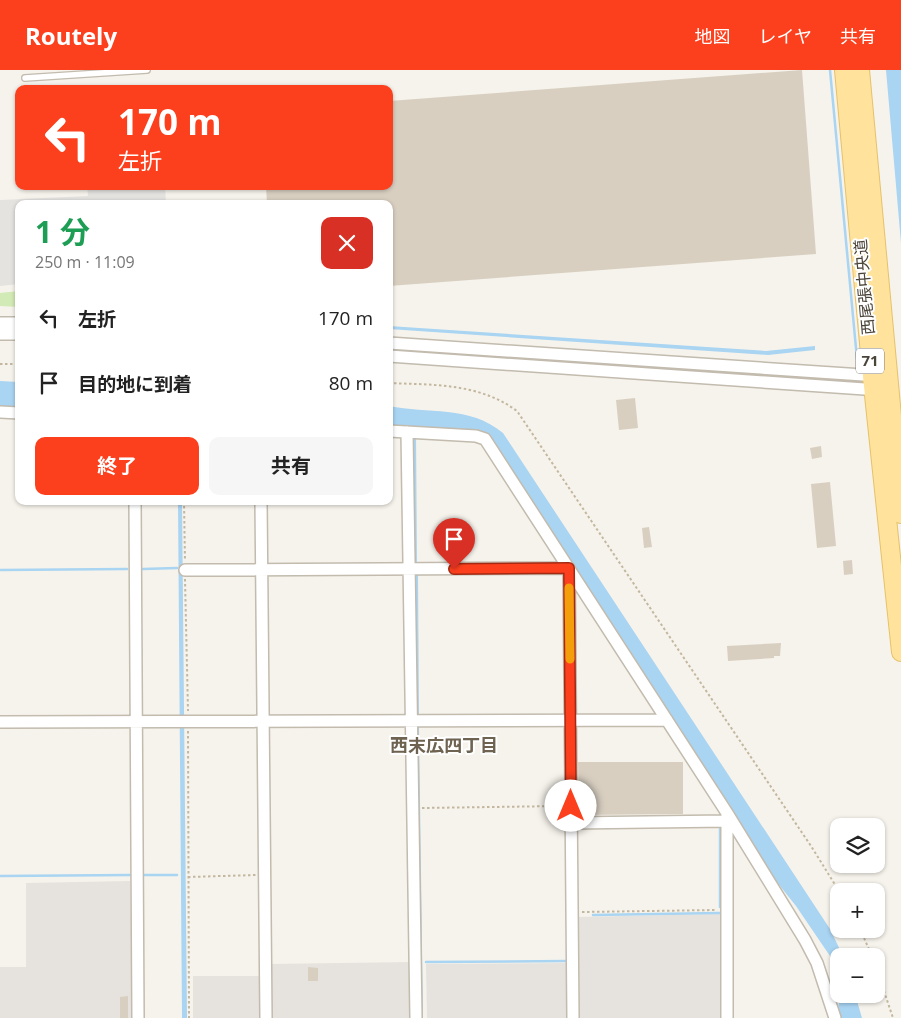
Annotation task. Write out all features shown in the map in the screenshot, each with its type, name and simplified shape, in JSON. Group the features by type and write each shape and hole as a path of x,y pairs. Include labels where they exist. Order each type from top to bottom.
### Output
{"main road":[{"name":"西尾張中央道","path":"844,70 880,383 901,514"},
{"name":"西尾張中央道","path":"860,70 880,383 901,652"}],"street":[{"path":"0,323 15,323"},
{"path":"0,334 15,334"},
{"path":"393,343 880,383"},
{"path":"393,356 880,383"},
{"path":"0,412 15,413"},
{"path":"393,431 476,436 485,439 667,720 817,962 835,1018"},
{"path":"411,432 409,569 416,1018"},
{"path":"135,505 138,1018"},
{"path":"261,505 266,1018"},
{"path":"185,570 569,568"},
{"path":"569,568 573,1018"},
{"path":"0,722 667,720"},
{"path":"572,823 727,817"},
{"path":"727,817 727,1018"}],"lane":[{"path":"24,78 147,70"}],"path":[{"path":"0,364 15,364"},
{"path":"393,383 456,386 502,400 517,412 806,838 834,883"},
{"path":"184,505 184,721 189,1018"},
{"path":"422,808 571,806"},
{"path":"188,876 265,875"},
{"path":"572,912 727,910"},
{"path":"885,994 893,1018"}],"shaded area":[{"path":"87,190 165,190 166,200 15,200 15,284 0,286 0,200 88,196"},
{"path":"130,881 134,1018 0,1018 0,967 26,967 26,883"},
{"path":"723,914 723,1018 577,1018 576,917"},
{"path":"412,962 413,1018 271,1018 270,964"},
{"path":"569,963 569,1018 427,1018 426,964"},
{"path":"193,976 262,976 262,1018 193,1018"}],"green space":[{"path":"15,291 15,307 0,306 0,293"}],"water":[{"path":"886,70 901,70 901,243"},
{"path":"393,326 766,351 815,346 815,350 768,355 393,329"},
{"path":"0,381 15,382 15,409 0,408"},
{"path":"393,407 462,414 490,424 503,433 830,929 830,938 834,938 839,948 830,948 830,956 796,906 772,876 679,727 674,724 493,444 416,430 417,566 413,566 410,430 393,428"},
{"path":"178,505 182,505 187,1018 182,1018"},
{"path":"414,572 418,572 419,716 415,716"},
{"path":"415,726 419,726 423,1018 418,1018"},
{"path":"839,1003 858,1003 862,1018 841,1018"}],"building":[{"path":"802,70 816,254 393,286 393,200 267,200 266,190 393,190 393,101"},
{"path":"635,398 638,428 619,430 616,400"},
{"path":"821,446 822,457 812,459 810,448"},
{"path":"830,482 836,546 817,548 811,484"},
{"path":"649,527 652,547 644,548 642,528"},
{"path":"852,560 853,574 844,575 843,561"},
{"path":"781,643 780,656 728,661 727,646"},
{"path":"578,762 683,762 683,814 579,815"},
{"path":"308,967 318,968 318,981 308,981"},
{"path":"128,996 128,1018 120,1018 120,997"}],"waterway":[{"path":"830,70 857,359"},
{"path":"143,569 177,568"},
{"path":"0,570 127,569"},
{"path":"720,829 720,907"},
{"path":"0,876 130,875"},
{"path":"144,875 177,875"},
{"path":"593,915 720,913"},
{"path":"426,962 568,961"}],"slow traffic":[{"path":"569,588 570,659"}],"district":[{"name":"西末広四丁目","path":"444,746"}],"route":[{"path":"454,569 569,568 571,806"}]}
